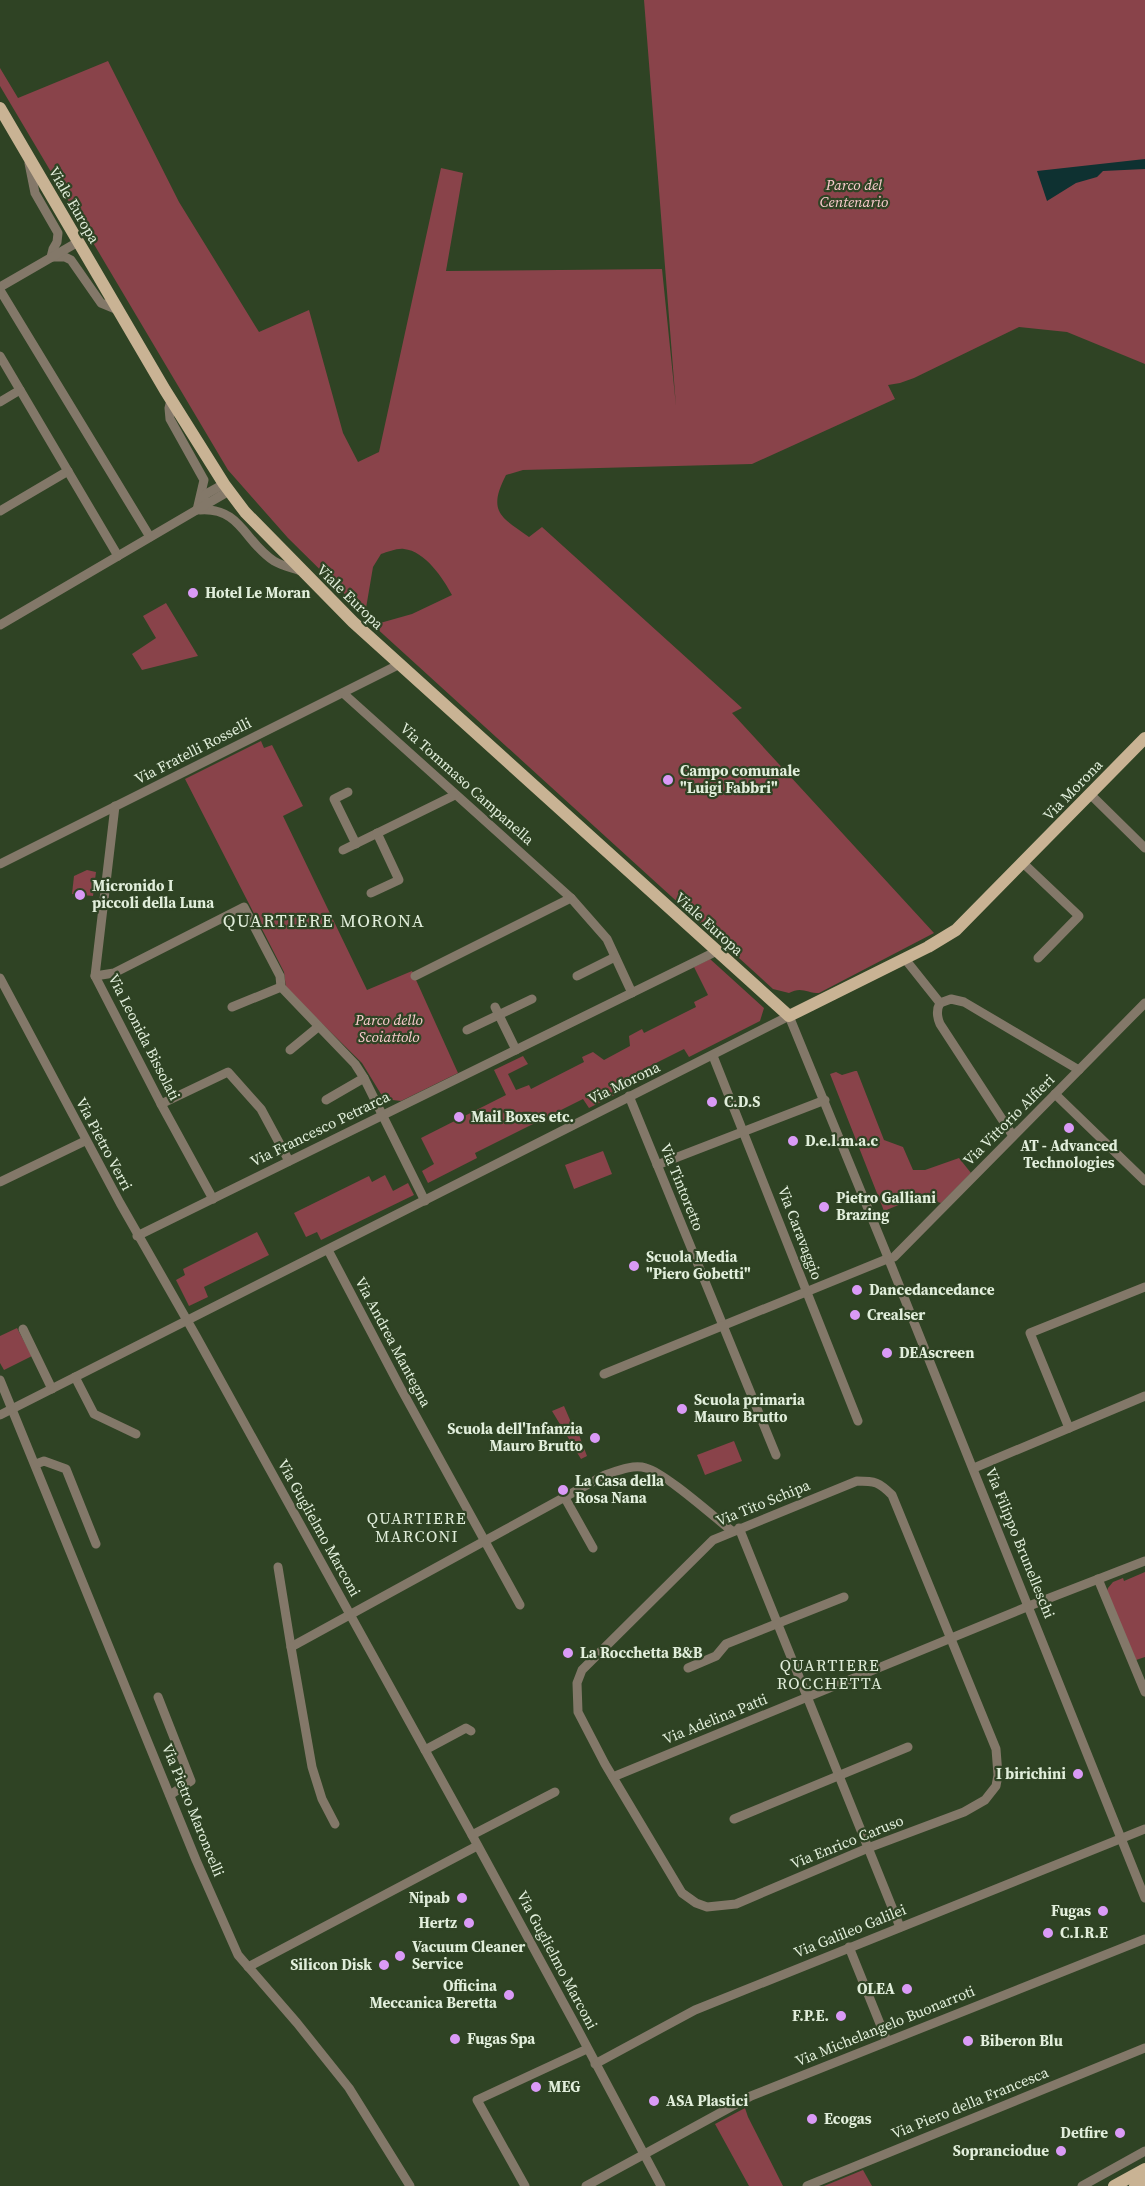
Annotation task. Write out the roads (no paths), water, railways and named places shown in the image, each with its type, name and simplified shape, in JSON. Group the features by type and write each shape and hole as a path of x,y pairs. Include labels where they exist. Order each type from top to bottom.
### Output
{"main road":[{"name":"Viale Europa","path":"0,108 171,400 244,512 301,571 400,664 789,1016"},
{"name":"Via Morona","path":"789,1016 956,930 1145,738"},
{"path":"1114,2186 1145,2169"},
{"path":"1135,2186 1145,2181"}],"street":[{"path":"27,155 35,193 58,233 51,257"},
{"path":"76,239 0,288 150,537"},
{"path":"51,257 65,257 71,260 101,303 118,310"},
{"path":"0,356 118,556"},
{"path":"0,402 20,390"},
{"path":"171,400 170,419 204,480 197,510"},
{"path":"0,511 68,471"},
{"path":"0,626 197,510 226,487"},
{"path":"197,510 212,509 231,516 275,562 301,571"},
{"name":"Via Fratelli Rosselli","path":"0,864 400,664"},
{"name":"Via Tommaso Campanella","path":"343,693 571,898 606,939 632,993"},
{"path":"348,792 334,799 356,844"},
{"path":"1090,794 1145,848"},
{"path":"343,850 455,795"},
{"name":"Via Leonida Bissolati","path":"115,806 95,976 213,1198"},
{"path":"371,893 399,880 377,834"},
{"path":"1023,863 1079,916 1038,958"},
{"path":"415,976 571,898"},
{"path":"95,976 114,973 244,907 280,976 281,987 355,1064 364,1078 425,1201"},
{"name":"Via Francesco Petrarca","path":"137,1236 717,951"},
{"path":"577,976 615,957"},
{"path":"905,958 940,1003"},
{"name":"Via Pietro Verri","path":"0,978 85,1141 187,1321"},
{"path":"232,1007 281,987"},
{"path":"467,1030 497,1011 532,999"},
{"path":"1013,1136 940,1024 937,1018 937,1008 940,1003 951,999 964,1002 1079,1070"},
{"name":"Via Vittorio Alfieri","path":"889,1258 1145,1003"},
{"path":"497,1011 516,1050"},
{"name":"Via Morona","path":"0,1415 789,1016"},
{"name":"Via Filippo Brunelleschi","path":"789,1016 974,1468 1145,1898"},
{"path":"290,1050 318,1027"},
{"name":"Via Caravaggio","path":"713,1056 858,1421"},
{"path":"161,1104 228,1072 261,1109 289,1161"},
{"path":"326,1100 364,1078"},
{"path":"1055,1094 1145,1181"},
{"name":"Via Tintoretto","path":"629,1096 776,1455"},
{"path":"657,1165 825,1100"},
{"path":"0,1182 85,1141"},
{"name":"Via Andrea Mantegna","path":"327,1250 520,1605"},
{"path":"604,1374 889,1258"},
{"path":"1069,1428 1030,1333 1145,1287"},
{"name":"Via Guglielmo Marconi","path":"187,1321 472,1835 660,2186"},
{"path":"23,1329 51,1389"},
{"path":"75,1377 94,1414 136,1434"},
{"name":"Via Pietro Maroncelli","path":"0,1380 170,1796 238,1955 349,2088 410,2186"},
{"path":"974,1468 1145,1396"},
{"path":"36,1464 44,1461 66,1469 96,1544"},
{"path":"291,1647 605,1475 621,1469 645,1468 664,1478 736,1530 778,1623 900,1927"},
{"name":"Via Tito Schipa","path":"614,1777 578,1712 577,1683 582,1670 713,1540 736,1530 857,1481 871,1481 880,1484 892,1495 951,1639"},
{"path":"565,1498 593,1548"},
{"name":"Via Adelina Patti","path":"614,1777 1029,1606 1145,1561"},
{"path":"278,1566 312,1767 322,1799 334,1824"},
{"path":"1098,1579 1145,1692"},
{"path":"688,1668 716,1656 726,1644 844,1597"},
{"name":"Via Enrico Caruso","path":"614,1777 682,1893 696,1903 707,1907 736,1904 868,1848 964,1812 985,1800 996,1786 998,1774 996,1749 951,1639"},
{"path":"158,1696 191,1781 170,1796"},
{"path":"424,1750 466,1728 471,1731"},
{"path":"734,1819 908,1747"},
{"path":"472,1835 555,1792"},
{"name":"Via Galileo Galilei","path":"595,2064 695,2010 1145,1829"},
{"path":"248,1967 477,1846"},
{"name":"Via Michelangelo Buonarroti","path":"586,2186 751,2096 1145,1939"},
{"path":"849,1947 887,2041"},
{"name":"Via Piero della Francesca","path":"807,2186 1145,2048"},
{"path":"525,2186 477,2100 587,2049"},
{"path":"1082,2186 1145,2151"}],"water":[{"path":"1145,159 1145,169 1103,171 1097,177 1076,183 1047,201 1037,171"}],"place":[{"name":"Hotel Le Moran","path":"193,593"},
{"name":"Campo comunale \"Luigi Fabbri\"","path":"668,780"},
{"name":"Micronido I piccoli della Luna","path":"80,895"},
{"name":"C.D.S","path":"712,1102"},
{"name":"Mail Boxes etc.","path":"459,1117"},
{"name":"AT - Advanced Technologies","path":"1069,1128"},
{"name":"D.e.l.m.a.c","path":"793,1141"},
{"name":"Pietro Galliani Brazing","path":"824,1207"},
{"name":"Scuola Media \"Piero Gobetti\"","path":"634,1266"},
{"name":"Dancedancedance","path":"857,1290"},
{"name":"Crealser","path":"855,1315"},
{"name":"DEAscreen","path":"887,1353"},
{"name":"Scuola primaria Mauro Brutto","path":"682,1409"},
{"name":"Scuola dell'Infanzia Mauro Brutto","path":"595,1438"},
{"name":"La Casa della Rosa Nana","path":"563,1490"},
{"name":"La Rocchetta B&B","path":"568,1653"},
{"name":"I birichini","path":"1078,1774"},
{"name":"Nipab","path":"462,1898"},
{"name":"Fugas","path":"1103,1911"},
{"name":"Hertz","path":"469,1923"},
{"name":"C.I.R.E","path":"1048,1933"},
{"name":"Vacuum Cleaner Service","path":"400,1956"},
{"name":"Silicon Disk","path":"384,1965"},
{"name":"OLEA","path":"907,1989"},
{"name":"Officina Meccanica Beretta","path":"509,1995"},
{"name":"F.P.E.","path":"841,2016"},
{"name":"Fugas Spa","path":"455,2039"},
{"name":"Biberon Blu","path":"968,2041"},
{"name":"MEG","path":"536,2087"},
{"name":"ASA Plastici","path":"654,2101"},
{"name":"Ecogas","path":"812,2119"},
{"name":"Detfire","path":"1120,2133"},
{"name":"Sopranciodue","path":"1061,2151"}],"district":[{"name":"QUARTIERE MORONA","path":"324,921"},
{"name":"QUARTIERE MARCONI","path":"417,1527"},
{"name":"QUARTIERE ROCCHETTA","path":"830,1674"}],"park label":[{"name":"Parco del Centenario","path":"854,194"},
{"name":"Parco dello Scoiattolo","path":"389,1028"}]}
